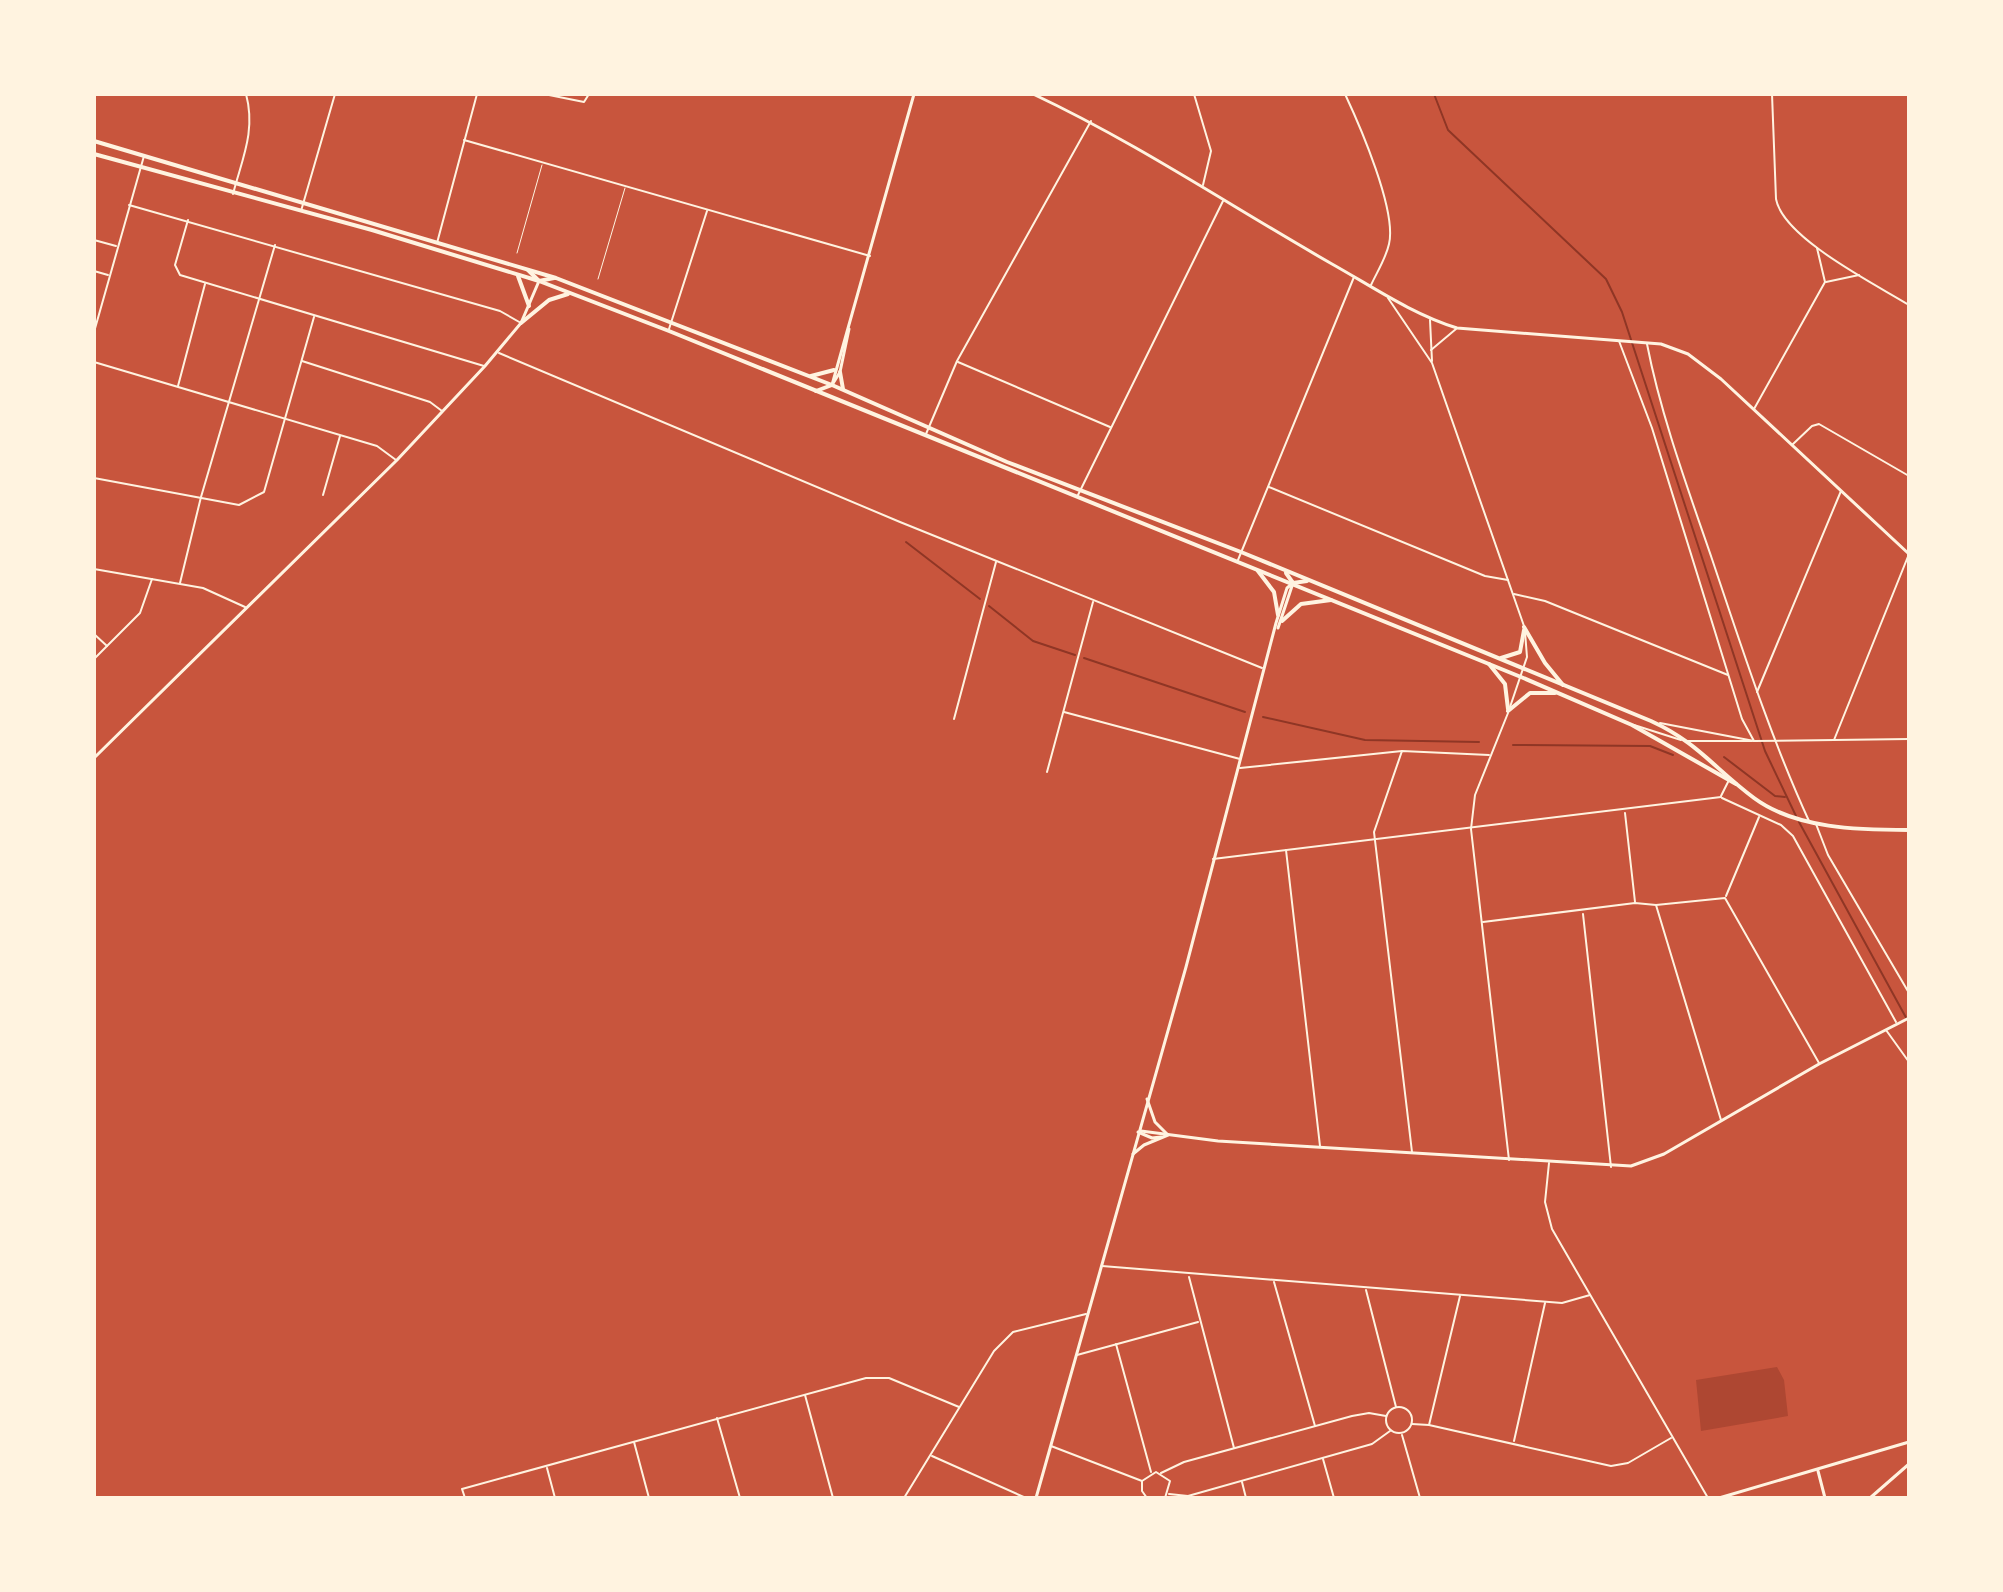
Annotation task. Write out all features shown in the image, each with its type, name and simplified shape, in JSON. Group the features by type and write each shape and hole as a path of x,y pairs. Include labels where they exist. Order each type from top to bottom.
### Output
{"highway":[{"path":"94,141 525,267 832,385 1080,491 1241,552 1651,721 1691,742 1744,790"},
{"path":"94,154 372,230 539,281 1521,677 1632,725 1729,780 1765,805 1812,822 1858,829 1909,830"},
{"path":"525,267 539,281"},
{"path":"518,276 525,285 529,306"},
{"path":"539,281 556,278"},
{"path":"521,323 549,300 570,293"},
{"path":"809,376 837,371 845,391"},
{"path":"814,391 832,385"},
{"path":"832,385 844,403"},
{"path":"1255,568 1274,592 1278,615"},
{"path":"1282,569 1293,583"},
{"path":"1293,583 1309,580"},
{"path":"1282,621 1301,604 1333,600"},
{"path":"1500,658 1520,652 1524,627"},
{"path":"1524,627 1545,663 1564,686"},
{"path":"1488,663 1505,684 1508,711"},
{"path":"1508,711 1530,693 1557,693"}],"street":[{"path":"233,194 251,135 251,110 246,94"},
{"path":"301,213 335,94"},
{"path":"434,251 477,94"},
{"path":"544,94 578,104 584,102 589,94"},
{"path":"832,385 914,94"},
{"path":"1033,94 1091,121 1430,320 1457,328 1647,342 1688,354 1909,554 1834,741"},
{"path":"1194,94 1211,151 1203,185"},
{"path":"1345,94 1373,163 1389,218 1389,244 1371,286"},
{"path":"1772,94 1776,199 1784,220 1815,245 1909,305"},
{"path":"926,436 957,361 1091,121"},
{"path":"464,140 870,256"},
{"path":"94,331 144,156"},
{"path":"1077,498 1224,199"},
{"path":"129,205 500,311 521,323"},
{"path":"669,331 707,211"},
{"path":"188,220 175,268 180,275 485,366"},
{"path":"94,240 117,246"},
{"path":"180,583 201,497 275,245"},
{"path":"1754,411 1825,282 1822,256 1815,245"},
{"path":"94,271 110,275"},
{"path":"1825,282 1860,275"},
{"path":"1238,561 1354,277"},
{"path":"94,758 397,460 485,366 521,323 539,281"},
{"path":"178,387 205,284"},
{"path":"1387,297 1432,363"},
{"path":"94,478 239,505 258,498 264,492 315,315"},
{"path":"1430,320 1432,363 1524,627 1527,649 1524,669 1472,809 1471,829 1509,1160"},
{"path":"1431,350 1457,328"},
{"path":"1620,341 1652,428 1742,719 1755,741"},
{"path":"1647,342 1693,502 1772,741 1828,855 1909,993"},
{"path":"498,352 996,561 1265,669"},
{"path":"301,361 430,402 442,412"},
{"path":"957,361 1111,428"},
{"path":"94,362 377,446 397,460"},
{"path":"1792,445 1812,426 1819,424 1909,476"},
{"path":"323,495 340,435"},
{"path":"1268,487 1485,576 1508,580"},
{"path":"1757,693 1841,490"},
{"path":"954,719 996,561"},
{"path":"94,569 180,583 222,594 245,607"},
{"path":"94,659 143,609 152,579"},
{"path":"1036,1498 1239,768 1278,615 1287,588 1293,583"},
{"path":"1276,629 1282,621 1293,583"},
{"path":"1513,594 1545,601 1730,675"},
{"path":"1047,772 1094,601"},
{"path":"94,634 107,646"},
{"path":"1064,712 1241,759"},
{"path":"1651,721 1755,741"},
{"path":"1632,725 1691,742 1909,739"},
{"path":"1239,768 1402,751 1490,755"},
{"path":"1402,751 1376,823 1375,840 1412,1153"},
{"path":"1721,797 1729,780"},
{"path":"1213,859 1721,797 1781,825 1796,840 1899,1022"},
{"path":"1624,811 1635,903"},
{"path":"1725,898 1760,816"},
{"path":"1286,849 1320,1147"},
{"path":"1482,922 1635,903 1656,905 1711,897 1725,898"},
{"path":"1725,898 1819,1064"},
{"path":"1656,905 1721,1122"},
{"path":"1582,911 1611,1167"},
{"path":"1138,1131 1549,1163 1611,1167 1642,1165 1819,1064 1909,1018"},
{"path":"1886,1029 1909,1062"},
{"path":"1146,1099 1155,1122 1168,1135"},
{"path":"1131,1157 1144,1145 1168,1135"},
{"path":"1549,1163 1546,1213 1671,1438 1708,1498"},
{"path":"1100,1266 1188,1276 1545,1301 1572,1302 1590,1295"},
{"path":"1188,1276 1234,1448"},
{"path":"1274,1281 1315,1426"},
{"path":"1366,1288 1396,1407"},
{"path":"1429,1425 1461,1294"},
{"path":"1514,1443 1545,1301"},
{"path":"904,1498 1006,1336 1088,1314"},
{"path":"1076,1355 1199,1322"},
{"path":"1116,1344 1151,1472"},
{"path":"465,1498 462,1489 805,1393 882,1377 959,1407"},
{"path":"805,1393 833,1498"},
{"path":"1386,1416 1396,1407"},
{"path":"1396,1407 1410,1413 1412,1424"},
{"path":"1161,1473 1172,1466 1315,1426 1369,1413 1386,1416"},
{"path":"1386,1416 1390,1431"},
{"path":"717,1418 740,1498"},
{"path":"1401,1434 1412,1424 1429,1425 1611,1466 1628,1463 1671,1438"},
{"path":"1390,1431 1401,1434"},
{"path":"1169,1494 1183,1497 1372,1444 1390,1431"},
{"path":"1401,1434 1420,1498"},
{"path":"634,1441 649,1498"},
{"path":"1719,1498 1909,1442"},
{"path":"1050,1446 1142,1481"},
{"path":"931,1456 1026,1498"},
{"path":"1323,1457 1334,1498"},
{"path":"1870,1498 1909,1464"},
{"path":"546,1466 555,1498"},
{"path":"1818,1471 1825,1498"},
{"path":"1151,1472 1161,1473 1170,1481 1169,1494 1165,1498"},
{"path":"1147,1498 1142,1491 1142,1481 1151,1472"},
{"path":"1242,1481 1246,1498"}],"lane":[{"path":"517,253 543,163"},
{"path":"598,279 625,188"}],"shaded area":[{"path":"1777,1367 1784,1380 1788,1416 1701,1431 1696,1380"}],"waterway":[{"path":"1434,94 1448,130 1606,279 1622,312 1765,751 1796,816"},
{"path":"906,542 980,599"},
{"path":"989,606 1033,641 1075,655"},
{"path":"1084,658 1245,712"},
{"path":"1263,717 1365,740 1479,742"},
{"path":"1513,745 1650,746 1673,755"},
{"path":"1724,757 1775,796 1785,797"},
{"path":"1799,822 1909,1023"}]}
